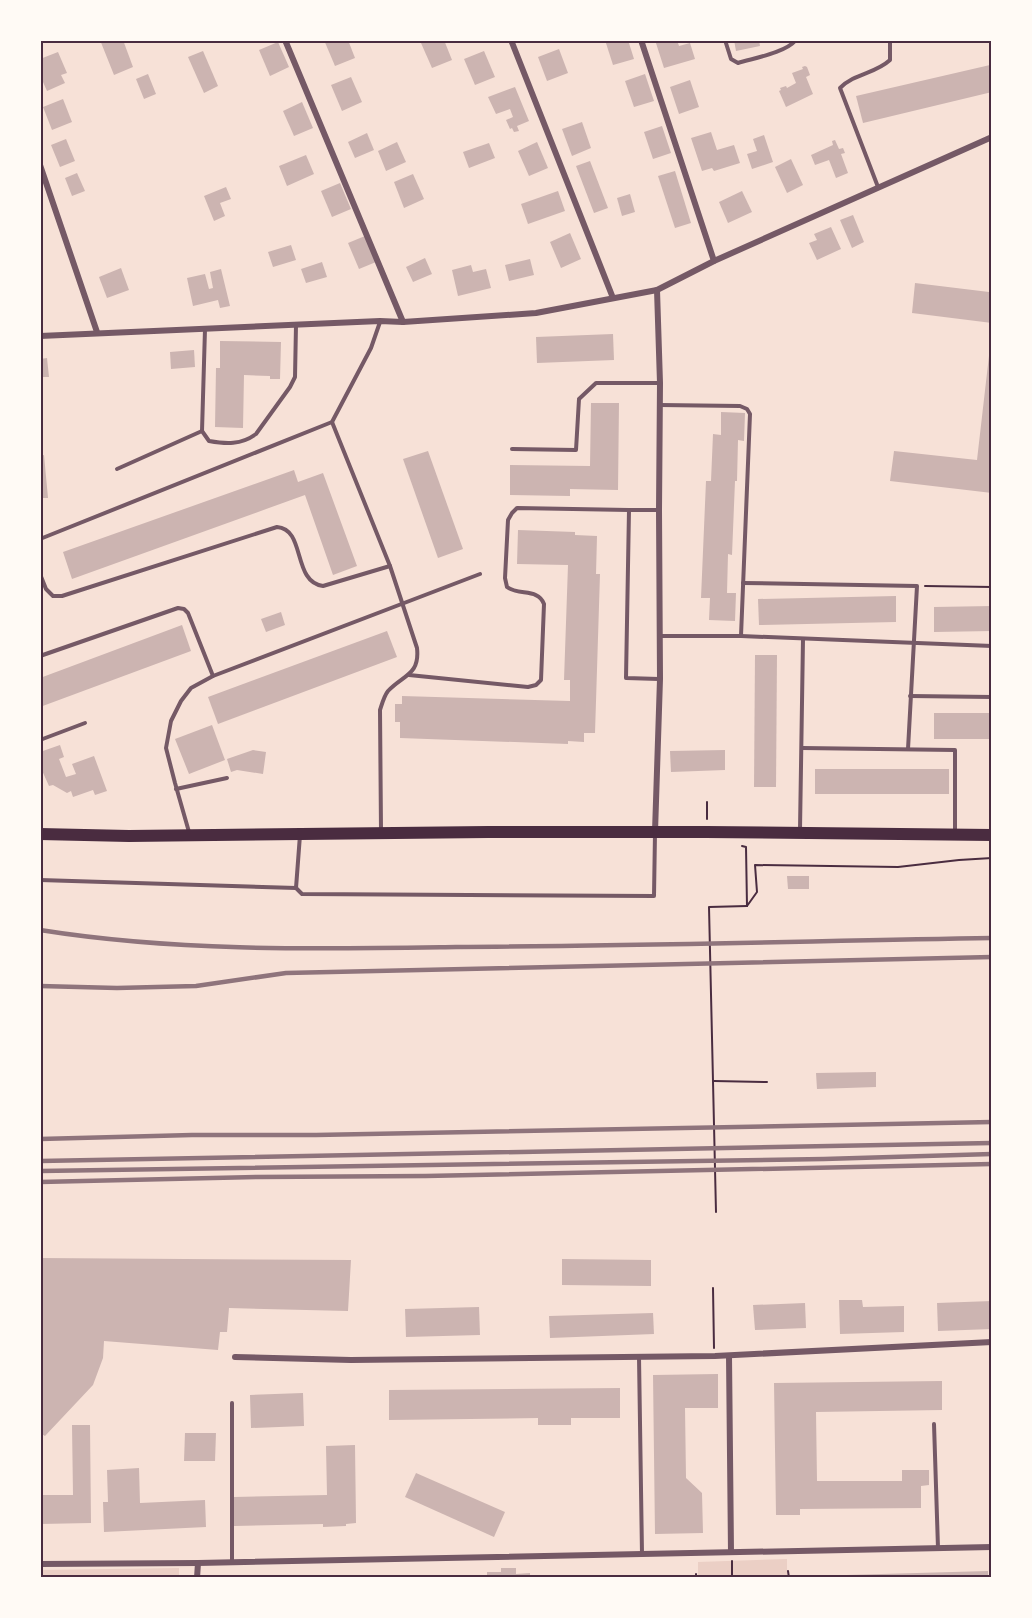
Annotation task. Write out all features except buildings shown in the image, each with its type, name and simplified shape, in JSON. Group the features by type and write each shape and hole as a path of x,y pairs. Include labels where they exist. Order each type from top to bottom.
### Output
{"main road":[{"path":"40,834 190,836 706,832 992,835"}],"street":[{"path":"285,40 403,322"},
{"path":"511,40 613,298"},
{"path":"641,40 714,261"},
{"path":"40,336 380,321 403,322 536,313 657,290 714,261 992,137"},
{"path":"40,165 97,332"},
{"path":"656,832 660,679 660,383 657,290"},
{"path":"235,1357 351,1360 729,1356 992,1342"},
{"path":"729,1356 731,1552"},
{"path":"40,1564 198,1563 992,1547"},
{"path":"197,1578 198,1563"}],"lane":[{"path":"725,40 731,59 738,63 784,49 796,40"},
{"path":"878,187 840,88 848,80 883,67 890,60 890,40"},
{"path":"40,539 332,422 371,348 380,321"},
{"path":"205,329 202,432 209,441 226,444 249,439 256,434 290,387 295,377 296,325"},
{"path":"512,448 576,450 579,399 596,383 660,383"},
{"path":"659,405 740,406 747,408 750,414 741,636"},
{"path":"332,422 390,566 417,648 416,667 387,692 380,710 381,834"},
{"path":"117,468 202,432"},
{"path":"409,675 528,687 536,685 541,680 544,604 542,598 535,594 513,592 507,587 505,578 508,520 517,508 659,510"},
{"path":"629,510 626,678 660,679"},
{"path":"40,574 46,589 53,596 62,596 277,527 284,528 291,533 308,579 315,585 324,586 390,566"},
{"path":"190,836 166,747 171,721 181,701 191,688 213,676 480,574"},
{"path":"743,583 916,586 908,749"},
{"path":"40,656 178,608 188,613 213,676"},
{"path":"659,636 741,636 992,646"},
{"path":"800,833 803,639"},
{"path":"910,696 992,697"},
{"path":"40,740 85,723"},
{"path":"802,748 955,750 955,835"},
{"path":"176,789 227,778"},
{"path":"40,880 296,888 302,894 654,896 656,832"},
{"path":"296,888 300,835"},
{"path":"639,1356 642,1554"},
{"path":"232,1403 232,1562"},
{"path":"934,1424 938,1548"}],"path":[{"path":"916,586 992,587"},
{"path":"706,832 707,802"},
{"path":"739,845 746,847 747,906"},
{"path":"747,906 757,892 755,865 898,867 992,858"},
{"path":"716,1212 709,907 747,906"},
{"path":"714,1081 767,1082"},
{"path":"714,1288 715,1356"},
{"path":"732,1563 732,1578"},
{"path":"788,1572 789,1578"}],"shaded area":[{"path":"787,1559 787,1577 698,1577 698,1562"},
{"path":"179,1568 179,1577 41,1577 41,1570"}],"railway":[{"path":"40,930 144,942 248,948 590,946 992,938"},
{"path":"40,986 117,988 196,986 286,973 992,957"},
{"path":"40,1139 992,1122"},
{"path":"40,1161 992,1143"},
{"path":"40,1171 824,1159 992,1154"},
{"path":"40,1182 992,1164"}]}
